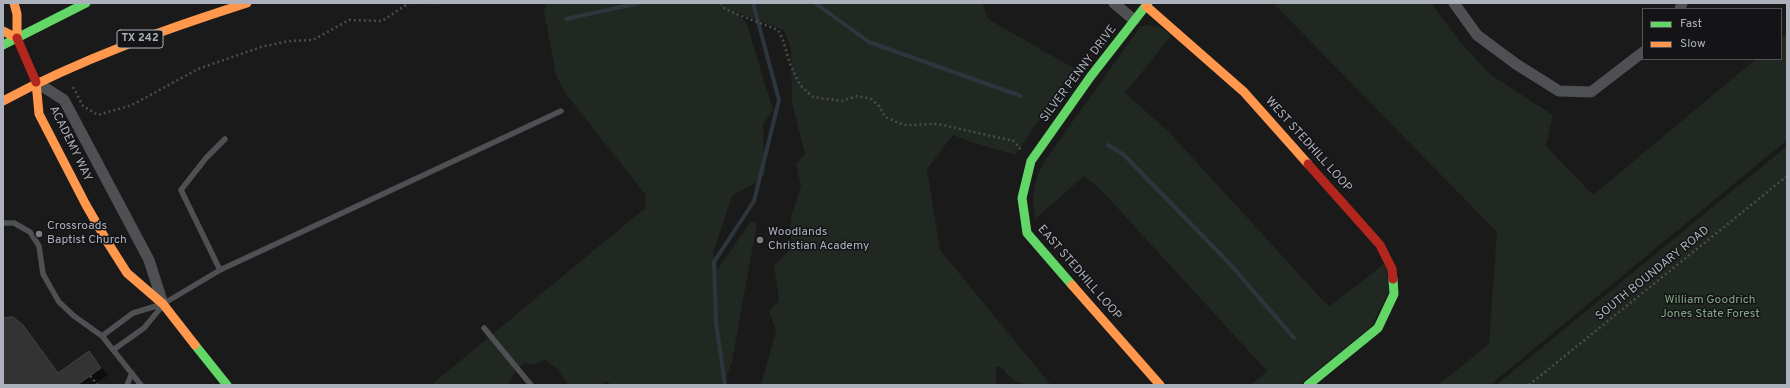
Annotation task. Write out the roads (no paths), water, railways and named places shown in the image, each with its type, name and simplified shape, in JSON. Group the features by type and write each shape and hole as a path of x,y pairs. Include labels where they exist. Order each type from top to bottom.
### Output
{"street":[{"path":"14,3 17,14 17,38 36,82"},
{"path":"3,45 86,3"},
{"name":"TX 242","path":"3,101 36,82 174,26 247,3"},
{"path":"1114,3 1134,20"},
{"path":"1454,3 1477,35 1516,64 1559,91 1591,92 1642,53"},
{"name":"SILVER PENNY DRIVE","path":"1031,161 1091,76 1147,4"},
{"name":"WEST STEDHILL LOOP","path":"1147,4 1244,92 1380,245 1392,269 1394,294 1378,328 1308,385"},
{"path":"3,31 17,38"},
{"name":"ACADEMY WAY","path":"36,82 64,100 149,260 163,304"},
{"name":"ACADEMY WAY","path":"36,82 39,114 100,230 127,273 163,304 227,385"},
{"name":"EAST STEDHILL LOOP","path":"1031,161 1022,198 1027,233 1160,385"}],"lane":[{"path":"102,336 133,313 163,304 220,270 561,111"},
{"path":"220,270 203,238 182,190 206,158 224,139"},
{"path":"3,223 14,223 30,232 39,246 43,274 59,302 74,316 102,336 141,385"},
{"path":"113,350 144,328 163,304"},
{"path":"484,328 531,385"},
{"path":"127,385 132,373"}],"waterway":[{"path":"566,19 639,3"},
{"path":"725,385 716,323 714,262 754,201 779,100 753,3"},
{"path":"815,3 869,42 1021,96"},
{"path":"1108,145 1124,155 1230,264 1294,338"}],"place":[{"name":"Crossroads Baptist Church","path":"39,234"},
{"name":"Woodlands Christian Academy","path":"760,240"}],"park label":[{"name":"William Goodrich Jones State Forest","path":"1710,308"}]}
